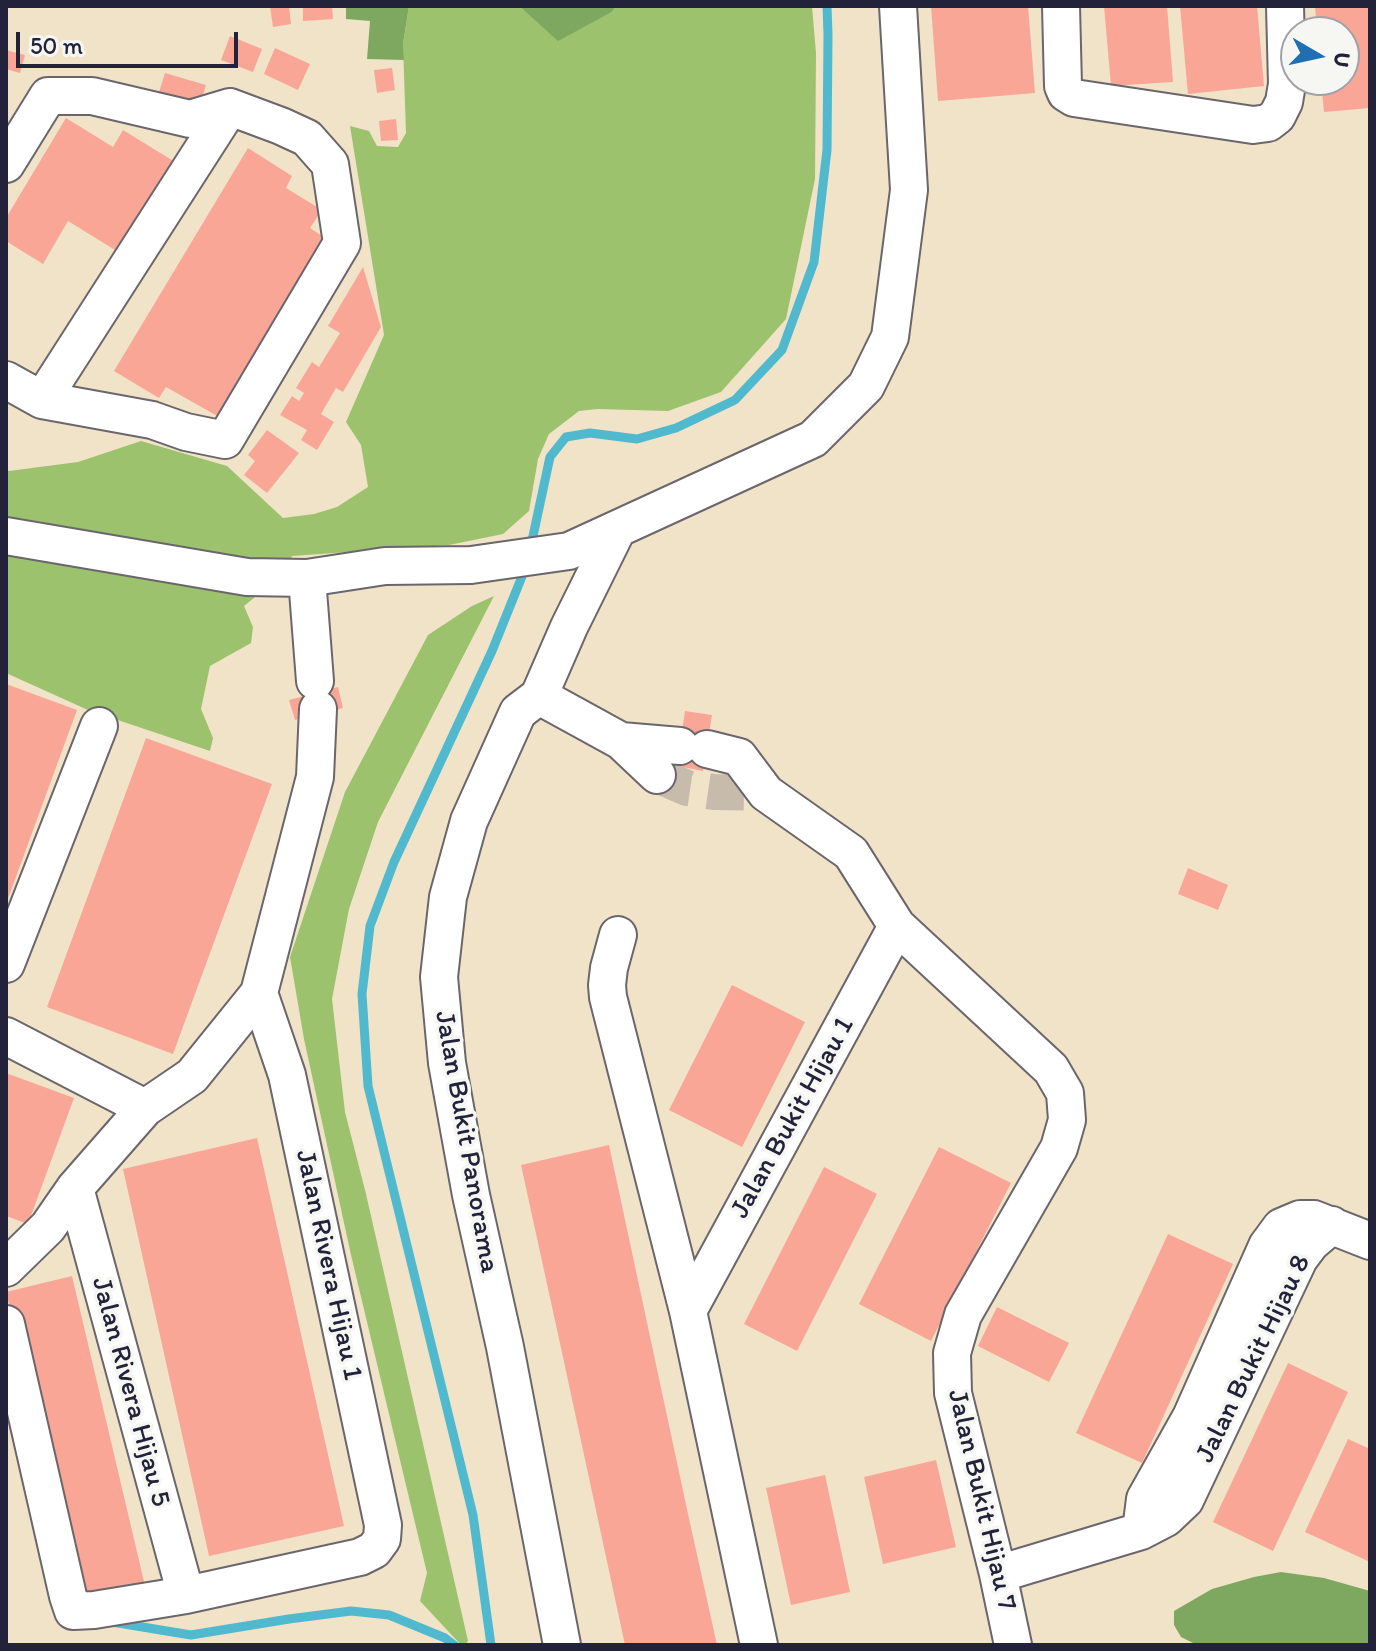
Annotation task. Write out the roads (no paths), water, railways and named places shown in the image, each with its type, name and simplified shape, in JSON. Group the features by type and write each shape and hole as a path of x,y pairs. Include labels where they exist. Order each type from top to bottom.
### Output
{"street":[{"path":"6,536 247,577 307,578 385,566 471,565 569,551 813,439 866,386 890,337 909,190 898,6"},
{"path":"1061,6 1063,86 1066,93 1074,98 1253,125 1268,123 1277,116 1284,102 1287,84 1285,6"},
{"path":"6,164 48,96 92,96 190,119 230,107 307,138 330,164 342,243 225,440 186,432 152,420 42,400 6,380"},
{"path":"42,400 230,107"},
{"name":"Jalan Bukit Panorama","path":"562,1645 449,1078 439,977 448,897 469,821 518,712 539,696 617,530"},
{"path":"6,1268 48,1227 75,1188 145,1108 192,1076 259,993 315,777 316,695 307,578"},
{"path":"539,696 621,741 657,775"},
{"path":"6,964 99,726"},
{"name":"Jalan Bukit Hijau 7","path":"621,741 693,748 739,757 766,793 851,853 897,926 1051,1069 1065,1093 1067,1120 1059,1148 963,1315 952,1353 953,1393 1013,1645"},
{"name":"Jalan Bukit Hijau 1","path":"688,1311 897,926"},
{"path":"618,935 609,968 608,997 688,1311 759,1645"},
{"name":"Jalan Rivera Hijau 1","path":"186,1595 360,1557 374,1550 382,1539 383,1525 287,1075 259,993"},
{"path":"6,1036 145,1108"},
{"name":"Jalan Rivera Hijau 5","path":"75,1188 186,1595"},
{"name":"Jalan Bukit Hijau 8","path":"998,1574 1141,1531 1145,1499 1191,1417 1267,1246 1281,1227 1300,1219 1314,1219 1370,1241"},
{"path":"6,1324 73,1611 186,1595"}],"waterway":[{"path":"530,550 550,457 566,437 590,433 637,439 676,428 735,400 782,350 814,262 827,150 827,6"},
{"path":"491,1645 473,1515 368,1086 362,994 370,926 394,862 492,651 527,564"},
{"path":"112,1622 191,1635 351,1611 389,1615 445,1638 454,1645"}],"tunnel":[{"path":"657,775 687,788 766,793"}]}
